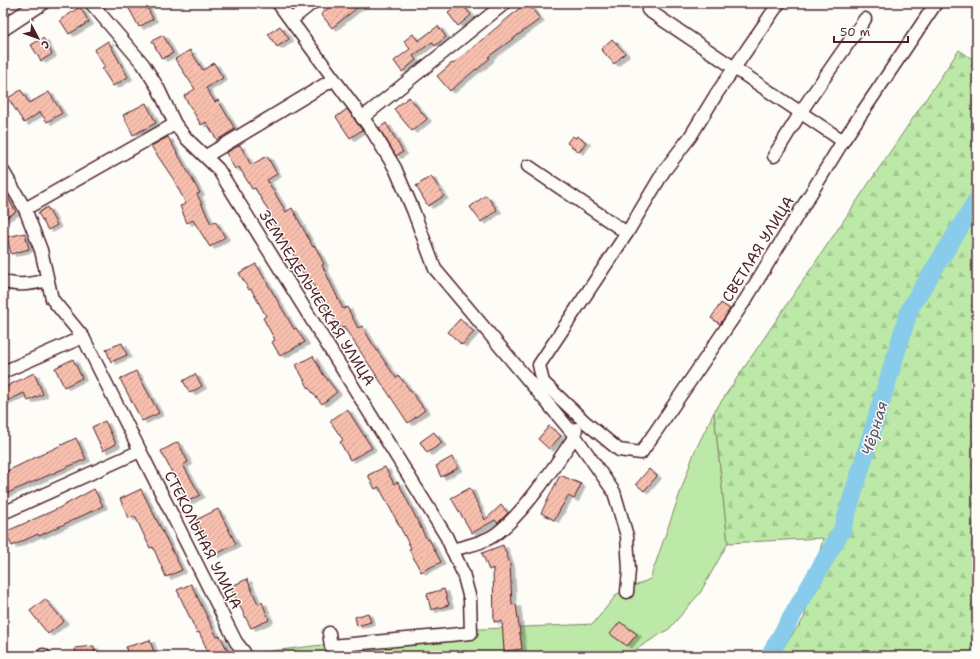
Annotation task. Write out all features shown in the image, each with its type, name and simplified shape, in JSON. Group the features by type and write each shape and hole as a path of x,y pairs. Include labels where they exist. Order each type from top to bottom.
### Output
{"main road":[{"path":"3,28 41,3"}],"street":[{"name":"ЗЕМЛЕДЕЛЬЧЕСКАЯ УЛИЦА","path":"91,3 143,64 158,88 176,124 195,148 206,156 218,169 446,536 462,573 470,599 471,633 331,646 329,633"},
{"path":"278,3 362,118 395,168 413,210 435,269 575,436 614,492 627,536 629,570 626,592"},
{"path":"291,20 312,3"},
{"path":"362,118 505,3"},
{"name":"СВЕТЛАЯ УЛИЦА","path":"779,3 734,68 690,137 664,171 627,233 539,365 543,382 584,421 619,450 641,453 705,357 746,299 843,141 936,3"},
{"path":"648,10 843,141"},
{"path":"774,156 800,113 865,19"},
{"path":"206,156 334,79"},
{"path":"25,209 176,124"},
{"path":"528,166 627,233"},
{"name":"СТЕКОЛЬНАЯ УЛИЦА","path":"3,171 25,209 41,250 52,299 82,338 236,642 244,652 240,656"},
{"path":"3,281 11,284 36,283 47,280"},
{"path":"3,372 82,338"},
{"path":"452,550 472,545 495,535 514,516 545,480 575,436 576,426 584,421"},
{"path":"3,513 140,451"}],"green space":[{"path":"959,50 977,62 977,656 777,656 804,618 823,538 728,543 714,412"},
{"path":"714,412 728,543 700,593 669,629 625,656 231,656 461,628 481,629 593,624 617,594 650,579 694,453"}],"building":[{"path":"126,3 145,3 153,19 139,27"},
{"path":"335,3 363,3 332,28 321,14"},
{"path":"461,3 471,15 458,26 448,13"},
{"path":"526,3 528,3 540,19 488,57 490,58 477,70 476,69 450,91 437,76"},
{"path":"80,7 89,22 69,34 60,20"},
{"path":"280,26 289,39 277,47 268,34"},
{"path":"438,26 446,37 435,46 432,42 413,56 416,60 402,72 394,61 410,49 404,41 413,34 418,41"},
{"path":"163,35 173,53 162,59 152,41"},
{"path":"43,38 52,54 41,61 31,45"},
{"path":"612,39 625,53 614,64 601,49"},
{"path":"108,41 128,77 113,86 102,69 105,67 94,50"},
{"path":"190,50 203,70 214,63 223,78 206,88 215,102 218,100 235,129 217,140 206,122 201,125 184,96 195,89 175,59"},
{"path":"21,90 29,103 49,92 62,113 47,122 40,112 24,123 8,98"},
{"path":"409,97 427,119 412,131 394,109"},
{"path":"146,103 156,123 133,135 123,115"},
{"path":"347,109 362,130 350,138 336,117"},
{"path":"386,123 403,152 396,156 379,128"},
{"path":"572,136 576,138 577,136 586,142 579,152 567,143"},
{"path":"168,137 200,193 197,194 211,224 215,221 225,237 210,247 193,220 187,223 180,206 186,204 174,180 151,146"},
{"path":"240,145 251,165 267,156 277,174 267,180 286,212 292,208 313,247 315,246 324,264 322,265 343,309 347,307 358,328 362,326 396,378 399,376 425,410 408,423 344,327 339,329 329,309 327,311 307,273 304,275 290,248 288,248 278,230 277,231 271,220 273,219 255,188 252,189 239,167 235,169 226,153"},
{"path":"431,176 444,196 428,206 416,186"},
{"path":"3,189 16,212 3,219"},
{"path":"486,195 497,210 481,222 470,207"},
{"path":"47,207 57,225 48,230 38,213"},
{"path":"25,233 29,249 11,254 7,237"},
{"path":"256,264 294,329 296,328 305,342 280,356 272,342 275,340 263,318 266,316 251,289 249,290 239,273"},
{"path":"721,303 730,309 720,324 711,318"},
{"path":"460,319 474,332 462,345 448,332"},
{"path":"122,343 127,355 111,362 106,349"},
{"path":"313,356 323,374 337,392 322,404 308,387 296,365"},
{"path":"73,359 82,378 64,387 55,368"},
{"path":"136,371 159,413 142,421 120,379"},
{"path":"34,373 43,394 28,401 24,393 3,403 3,388"},
{"path":"195,374 202,386 190,393 183,381"},
{"path":"347,409 372,448 350,460 340,442 343,440 330,421"},
{"path":"105,421 116,444 103,451 92,427"},
{"path":"549,426 561,436 549,449 538,439"},
{"path":"434,432 442,443 427,453 420,442"},
{"path":"76,438 86,459 3,495 3,473"},
{"path":"178,442 188,462 183,465 200,495 187,502 161,451"},
{"path":"452,457 458,468 441,477 436,466"},
{"path":"385,467 394,484 398,482 427,540 429,539 441,562 421,572 409,549 411,548 379,487 375,489 368,475"},
{"path":"649,469 657,476 644,491 636,484"},
{"path":"560,475 581,484 574,499 568,496 554,520 541,513"},
{"path":"470,488 485,520 501,505 508,513 498,523 495,520 472,533 451,498"},
{"path":"94,489 103,506 39,536 38,534 12,546 5,532 57,509"},
{"path":"141,489 182,570 166,577 153,547 150,548 135,516 129,518 120,499"},
{"path":"218,509 236,544 214,555 196,520"},
{"path":"503,545 510,564 512,605 516,604 522,649 504,651 502,621 494,622 493,568 489,570 482,553"},
{"path":"247,579 258,604 262,602 269,620 251,628 230,587"},
{"path":"191,584 217,637 220,636 229,653 223,656 210,656 199,632 197,633 177,590"},
{"path":"444,589 449,605 431,610 427,594"},
{"path":"45,599 64,621 48,634 30,611"},
{"path":"368,613 371,622 357,626 355,617"},
{"path":"620,622 637,634 627,646 610,634"},
{"path":"150,640 155,656 128,656 126,647"},
{"path":"94,646 95,656 76,656 75,648"}],"waterway":[{"name":"Чёрная","path":"769,656 842,530 910,308 977,200"}]}
